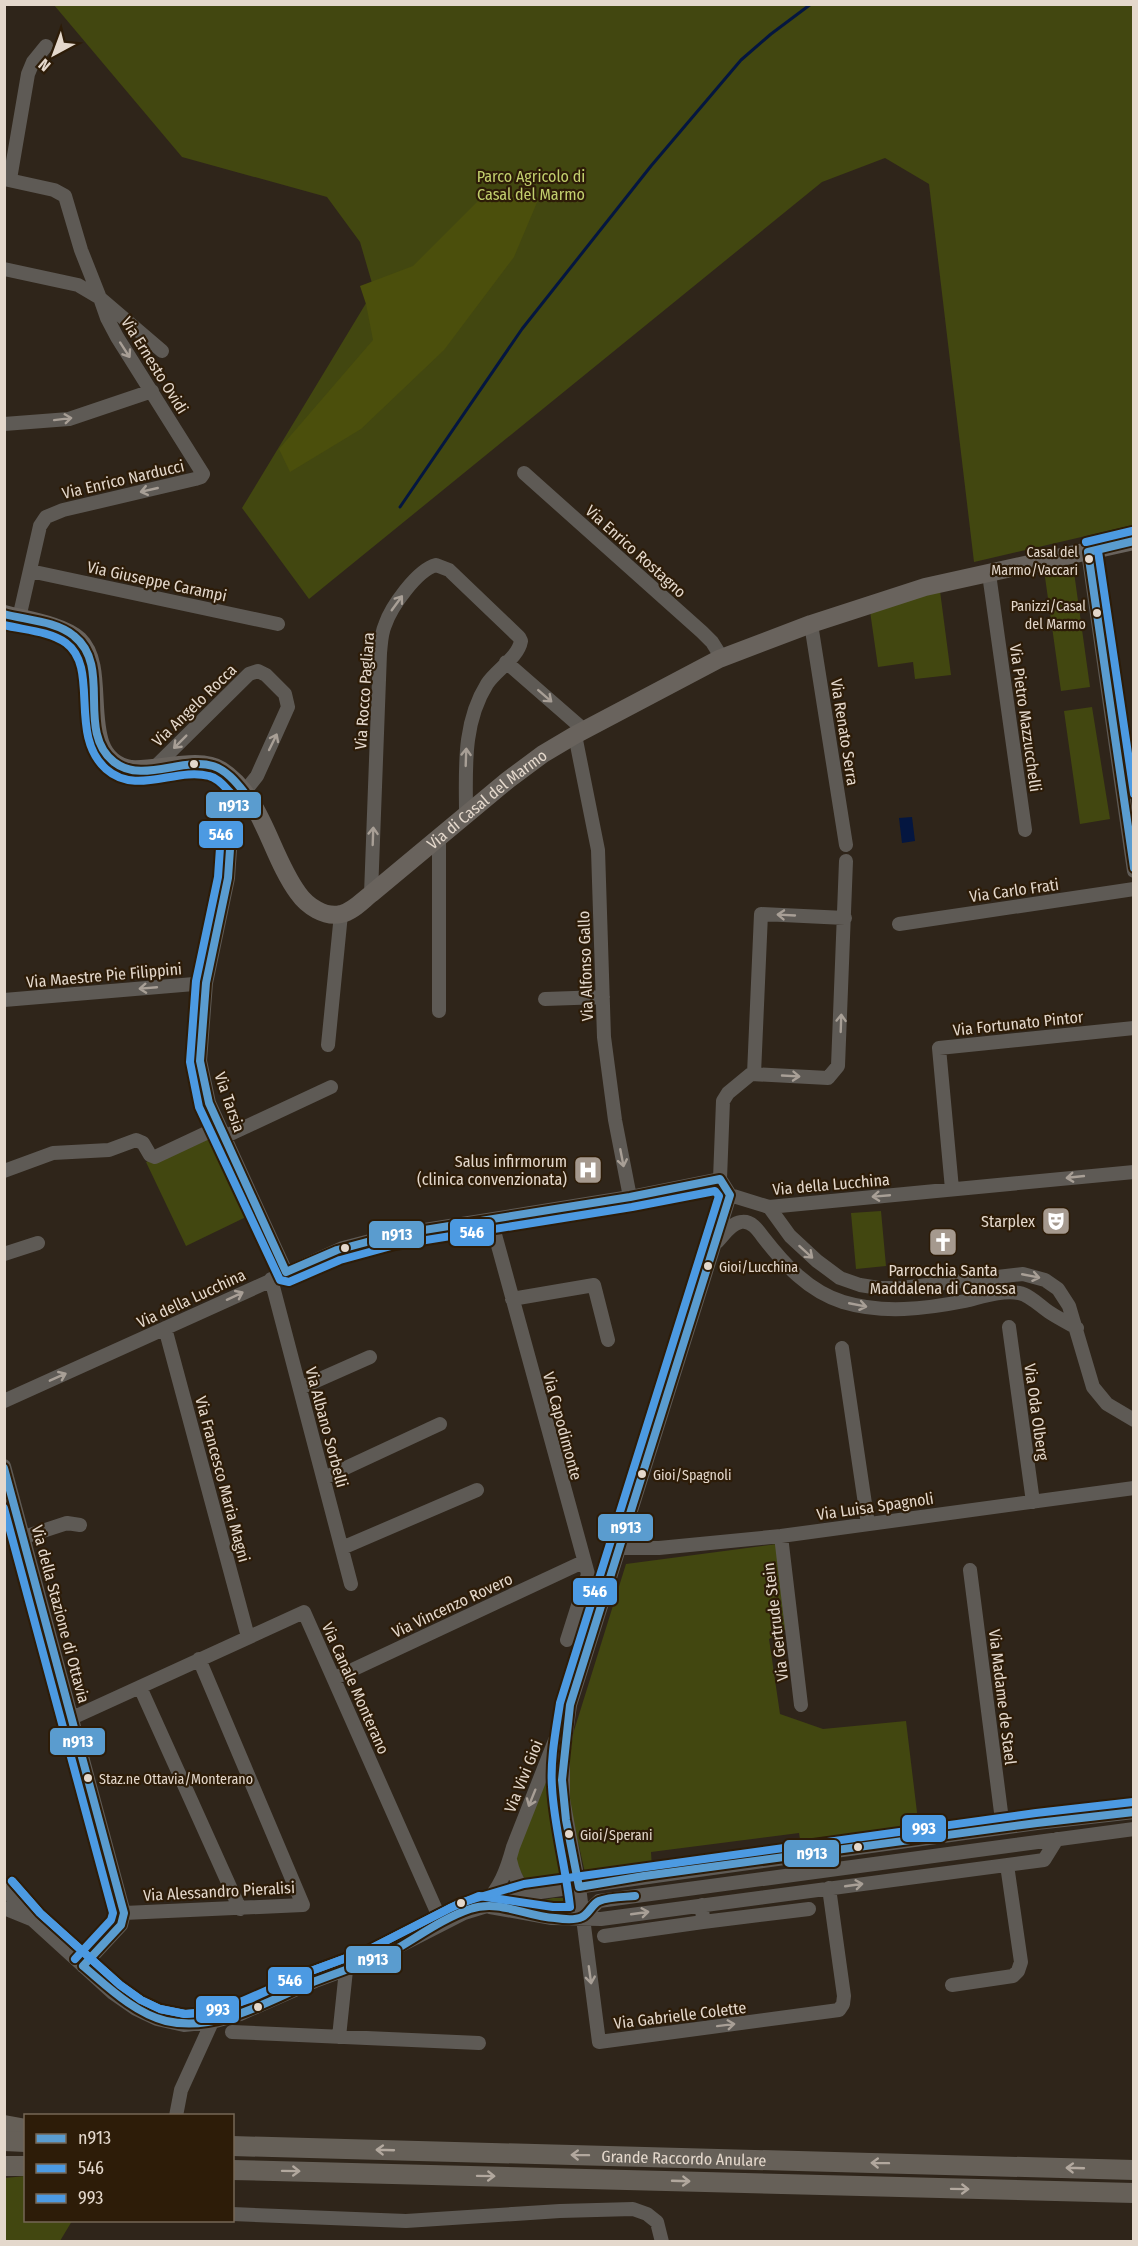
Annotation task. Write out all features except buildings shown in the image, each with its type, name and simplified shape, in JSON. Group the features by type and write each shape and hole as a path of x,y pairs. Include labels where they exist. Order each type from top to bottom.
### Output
{"highway":[{"path":"4,2125 24,2129"},
{"path":"4,2141 24,2142"},
{"name":"Grande Raccordo Anulare","path":"234,2146 1134,2170"},
{"path":"4,2166 24,2166"},
{"name":"Grande Raccordo Anulare","path":"234,2170 1134,2193"}],"main road":[{"name":"Via di Casal del Marmo","path":"341,914 371,894 528,764 579,733 722,658 811,624 907,592 1134,542"},
{"path":"12,616 64,631 81,642 91,660 96,722 104,750 110,759 121,766 137,770 190,765 211,766 227,775 244,792 299,895 319,911 341,914"}],"street":[{"path":"7,179 28,74 33,62 46,46"},
{"name":"Via Ernesto Ovidi","path":"7,179 54,190 65,196 85,259 112,328 202,472"},
{"path":"4,269 78,285 100,298 162,351"},
{"path":"4,424 69,419 152,391"},
{"name":"Via Enrico Narducci","path":"12,616 30,570 40,526 50,514 195,479 201,477 202,472"},
{"name":"Via Enrico Rostagno","path":"524,473 702,632 712,642 722,658"},
{"path":"1088,552 1130,822 1134,871"},
{"name":"Via Rocco Pagliara","path":"371,894 380,653 383,630 390,612 399,600 426,570 433,566 443,566 520,638 519,648 486,686 470,725 466,755 466,815"},
{"name":"Via Giuseppe Carampi","path":"30,570 278,624"},
{"name":"Via Pietro Mazzucchelli","path":"989,574 1025,830"},
{"name":"Via Renato Serra","path":"811,624 846,845"},
{"path":"507,662 579,733"},
{"name":"Via Angelo Rocca","path":"153,769 245,677 258,671 266,675 282,690 287,698 288,706 257,776 244,792"},
{"name":"Via Alfonso Gallo","path":"579,733 598,850 604,1037 615,1120 630,1197"},
{"name":"Via Tarsia","path":"244,792 233,806 228,878 206,983 200,1061 206,1092 222,1132 286,1272"},
{"path":"439,837 439,1011"},
{"path":"730,1195 720,1179 724,1099 747,1077 754,1074 828,1078 837,1070 846,861"},
{"name":"Via Carlo Frati","path":"899,924 1134,889"},
{"path":"328,1045 341,914"},
{"path":"754,1074 761,914 845,918"},
{"name":"Via Maestre Pie Filippini","path":"4,1000 206,983"},
{"path":"545,999 603,997"},
{"name":"Via Fortunato Pintor","path":"952,1190 939,1048 1134,1028"},
{"path":"4,1171 53,1153 109,1150 134,1140 141,1141 150,1155 155,1157 331,1087"},
{"name":"Via della Lucchina","path":"730,1195 769,1207 1134,1172"},
{"name":"Via della Lucchina","path":"4,1401 286,1272 356,1244 393,1235 630,1197 720,1179"},
{"name":"Via Vivi Gioi","path":"482,1906 498,1886 510,1860 513,1847 570,1705 730,1195"},
{"path":"769,1207 784,1229 803,1250 840,1278 870,1287 901,1288 1030,1275 1045,1280 1058,1289 1069,1306 1093,1388 1107,1404 1134,1420"},
{"name":"Via Capodimonte","path":"491,1220 588,1574 567,1640"},
{"path":"714,1246 735,1224 742,1221 757,1229 791,1270 806,1282 828,1295 854,1304 907,1309 929,1308 1005,1292 1020,1293 1077,1328"},
{"path":"4,1254 38,1243"},
{"path":"828,1295 840,1278"},
{"name":"Via Albano Sorbelli","path":"271,1279 351,1584"},
{"path":"512,1299 594,1285 608,1340"},
{"name":"Via Oda Olberg","path":"1009,1327 1033,1502"},
{"name":"Via Francesco Maria Magni","path":"165,1328 248,1637"},
{"path":"842,1348 868,1524"},
{"path":"300,1388 370,1357"},
{"path":"324,1478 440,1424"},
{"name":"Via della Stazione di Ottavia","path":"4,1466 124,1913"},
{"name":"Via Luisa Spagnoli","path":"620,1548 659,1548 781,1536 1134,1488"},
{"path":"342,1548 477,1490"},
{"path":"24,1537 67,1523 80,1526"},
{"name":"Via Gertrude Stein","path":"781,1536 801,1705"},
{"name":"Via Vincenzo Rovero","path":"334,1678 583,1562"},
{"name":"Via Madame de Stael","path":"970,1570 1003,1828"},
{"name":"Via Canale Monterano","path":"72,1718 304,1612 437,1912"},
{"name":"Via Alessandro Pieralisi","path":"124,1913 303,1905 199,1659"},
{"path":"140,1687 240,1909"},
{"name":"Via Vivi Gioi","path":"570,1705 562,1783 582,1917"},
{"path":"4,1888 33,1920 113,1994 157,2019 184,2025 212,2022 254,2009 315,1981 383,1955 455,1917 482,1906 526,1894 644,1876 1134,1812"},
{"path":"582,1917 599,1901 1128,1830 1134,1818"},
{"path":"1037,1823 1058,1839"},
{"path":"482,1906 561,1919 601,1918 1044,1860 1058,1839"},
{"path":"875,1846 891,1862"},
{"path":"755,1879 771,1859"},
{"path":"510,1860 514,1876 526,1894 548,1917"},
{"path":"880,1881 891,1862"},
{"path":"952,1985 1011,1977 1020,1969 1021,1962 1007,1865"},
{"path":"644,1876 664,1892"},
{"path":"755,1879 774,1894"},
{"path":"579,1887 599,1901"},
{"name":"Via Gabrielle Colette","path":"582,1917 599,2042 834,2012 841,2008 844,1996 829,1888"},
{"path":"702,1905 704,1922"},
{"path":"702,1905 704,1922"},
{"path":"4,1908 33,1920"},
{"path":"604,1935 809,1909"},
{"path":"83,1966 121,1925 124,1913"},
{"path":"339,2037 346,1970"},
{"path":"176,2114 181,2090 212,2022"},
{"path":"232,2032 479,2043"},
{"path":"234,2214 406,2221 560,2211 633,2209 647,2214 657,2222 662,2241"}],"green space":[{"name":"Parco Agricolo di Casal del Marmo","path":"54,5 1133,5 1133,525 974,562 929,184 885,158 822,182 309,599 242,508 374,290 360,242 327,197 182,157"},
{"path":"1073,565 1090,687 1061,691 1044,570"},
{"path":"940,591 951,675 915,679 913,662 878,667 870,611"},
{"path":"1092,707 1110,819 1080,824 1064,711"},
{"path":"210,1135 246,1217 186,1246 146,1162"},
{"path":"881,1211 886,1266 856,1269 851,1213"},
{"path":"777,1544 786,1629 769,1639 780,1714 823,1729 906,1721 919,1829 801,1846 799,1833 651,1852 652,1869 586,1877 568,1798 567,1782 572,1737 626,1564"},
{"path":"556,1772 555,1800 569,1878 528,1886 516,1862 515,1851 547,1773"},
{"path":"564,1898 568,1902 568,1909 555,1912 543,1905 544,1900"},
{"path":"24,2176 24,2222 71,2222 60,2241 5,2241 5,2178"}],"shaded area":[{"path":"489,190 538,200 514,257 444,350 361,429 290,472 279,449 373,340 360,286 413,266"}],"water":[{"path":"912,817 915,841 902,843 899,818"}],"waterway":[{"path":"400,507 522,329 651,166 741,60 811,4"}],"transit line":[{"name":"993","path":"1086,542 1132,531"},
{"name":"n913","path":"1134,541 1088,552 1134,868"},
{"name":"993","path":"1098,551 1134,794"},
{"name":"n913","path":"4,614 59,627 74,636 85,649 94,681 94,717 97,734 103,749 114,762 137,771 201,764 213,766 226,773 244,792 233,806 228,878 206,983 200,1061 209,1103 286,1272 337,1250 393,1235 630,1197 720,1179 730,1195 570,1705 562,1780 566,1820 579,1887 644,1876 1134,1812"},
{"name":"546","path":"4,625 52,636 66,643 76,654 84,685 88,738 95,755 106,769 118,777 143,781 196,774 209,776 218,780 230,792 223,804 218,877 196,981 190,1062 199,1107 280,1280 289,1282 340,1260 395,1245 632,1207 715,1191 719,1196 560,1703 553,1755 552,1787 570,1907 553,1907 479,1896 450,1908 368,1950 311,1971 250,1999 210,2012 185,2014 160,2009 141,2000 120,1985 40,1913 12,1881"},
{"name":"n913","path":"4,1468 124,1913 121,1925 83,1966 132,2005 154,2017 185,2024 223,2019 388,1953 470,1909 492,1906 544,1917 573,1919 584,1916 599,1901 635,1896"},
{"name":"546","path":"4,1508 113,1913 111,1920 75,1959"},
{"name":"993","path":"12,1881 40,1913 120,1985 141,2000 160,2009 185,2014 210,2012 236,2004 311,1971 368,1950 460,1903 524,1884 1036,1813 1133,1802"}],"place":[{"name":"Casal del Marmo/Vaccari","path":"1089,559"},
{"name":"Panizzi/Casal del Marmo","path":"1097,613"},
{"name":"Salus infirmorum (clinica convenzionata)","path":"588,1170"},
{"name":"Starplex","path":"1056,1221"},
{"name":"Parrocchia Santa Maddalena di Canossa","path":"943,1242"},
{"name":"Gioi/Lucchina","path":"708,1266"},
{"name":"Gioi/Spagnoli","path":"642,1474"},
{"name":"Staz.ne Ottavia/Monterano","path":"88,1778"},
{"name":"Gioi/Sperani","path":"569,1834"}]}
